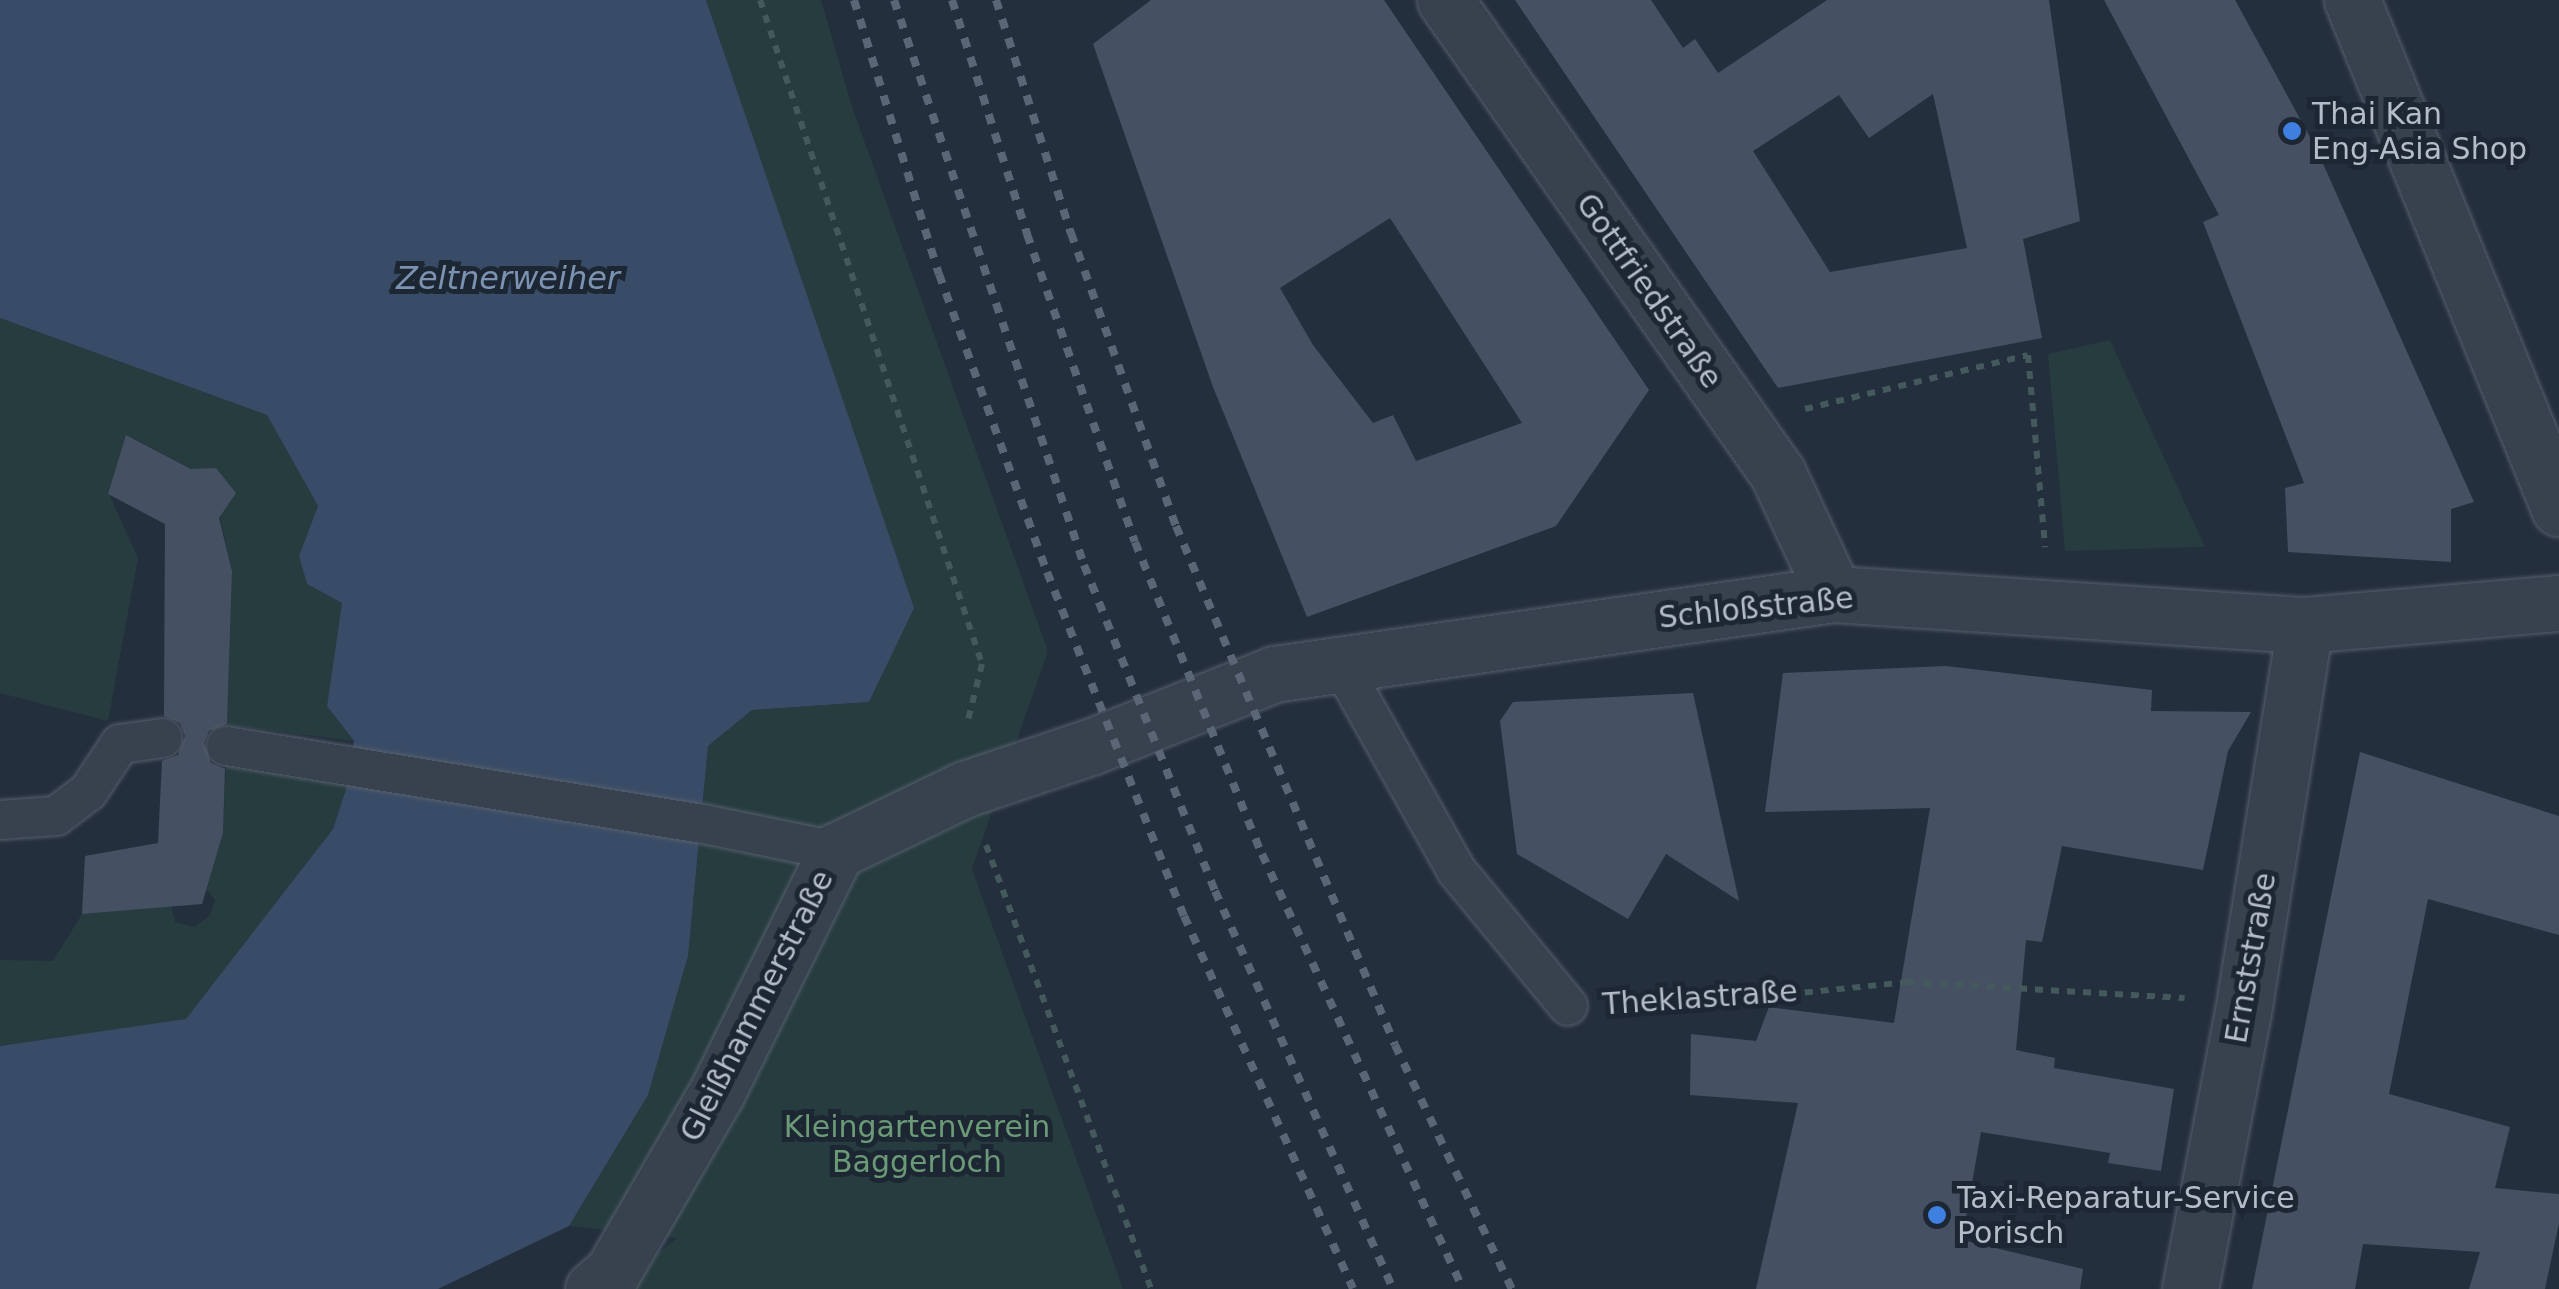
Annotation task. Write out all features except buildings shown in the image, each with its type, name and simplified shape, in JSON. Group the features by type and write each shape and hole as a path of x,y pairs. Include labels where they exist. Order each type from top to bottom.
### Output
{"street":[{"name":"Gottfriedstraße","path":"1445,0 1778,474 1834,594"},
{"path":"2352,0 2559,508"},
{"name":"Schloßstraße","path":"1090,747 1274,674 1834,594 2305,625 2559,603"},
{"name":"Ernststraße","path":"2190,1289 2243,1012 2305,625"},
{"name":"Gleißhammerstraße","path":"593,1289 612,1273 718,1090 836,851 965,789 1090,747"}],"lane":[{"name":"Theklastraße","path":"1340,663 1456,870 1568,1006"},
{"path":"0,820 56,816 88,792 120,744 163,738"},
{"path":"226,746 703,824 836,851"}],"path":[{"path":"760,0 982,664 956,767 1151,1289"},
{"path":"1742,423 2028,355 2051,608"},
{"name":"Theklastraße","path":"1568,1006 1741,998 1907,982 2180,996 2243,1012"}],"green space":[{"name":"Kleingartenverein Baggerloch","path":"706,0 821,0 852,107 1048,651 972,869 1123,1289 614,1289 677,1238 569,1226 648,1095 688,956 708,746 752,710 869,702 913,608"},
{"path":"0,318 267,415 318,506 299,556 307,584 342,603 327,706 354,741 227,725 232,571 219,513 232,499 230,485 214,468 194,470 127,435 109,494 138,558 108,721 0,693"},
{"path":"2110,340 2205,547 2065,551 2048,354"},
{"path":"226,762 348,783 333,829 186,1020 0,1046 0,960 53,961 82,914 171,906 175,922 195,927 210,915 215,900 206,889 223,833"}],"water":[{"name":"Zeltnerweiher","path":"0,0 706,0 914,608 869,702 752,710 708,746 688,956 648,1095 569,1226 438,1289 0,1289 0,1046 186,1019 333,829 348,783 354,741 327,706 342,603 307,584 299,556 318,506 267,415 0,318"}],"railway":[{"path":"854,0 939,274 1047,572 1184,916 1353,1289"},
{"path":"894,0 1084,565 1215,891 1393,1289"},
{"path":"952,0 1027,234 1135,542 1262,854 1463,1289"},
{"path":"996,0 1071,233 1176,526 1395,1045 1512,1289"}],"place":[{"name":"Thai Kan Eng-Asia Shop","path":"2292,131"},
{"name":"Taxi-Reparatur-Service Porisch","path":"1937,1215"}]}
